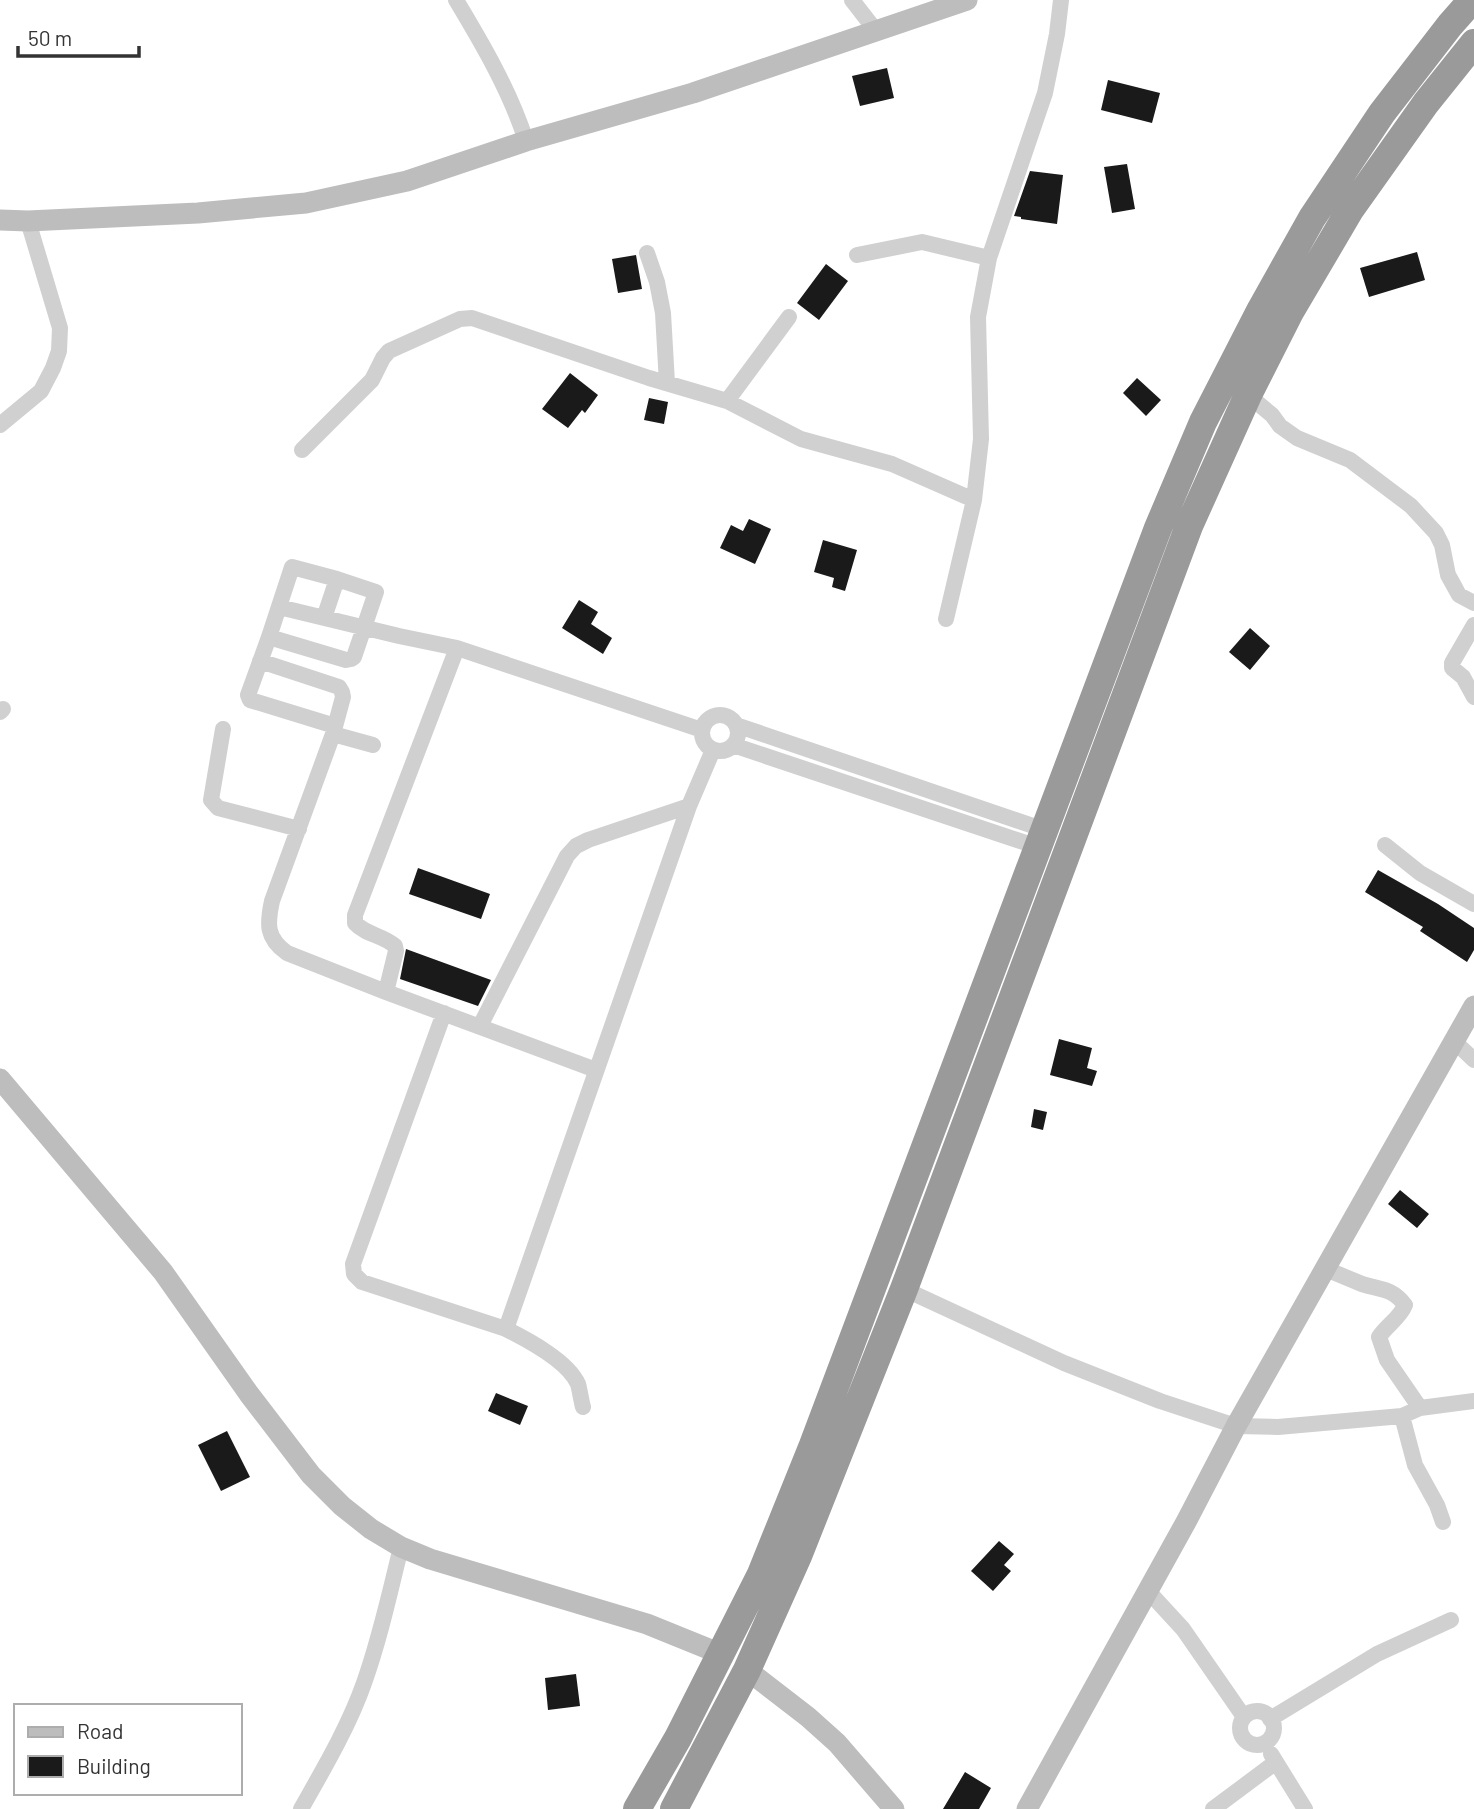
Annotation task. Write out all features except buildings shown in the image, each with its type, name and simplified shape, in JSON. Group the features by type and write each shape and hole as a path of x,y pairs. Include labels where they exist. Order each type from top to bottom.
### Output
{"highway":[{"path":"636,1809 678,1738 761,1574 813,1445 1158,528 1203,422 1312,218 1382,113 1472,0"},
{"path":"674,1809 747,1670 798,1556 904,1289 1189,526 1248,395 1290,312 1350,210 1426,103 1474,43"}],"street":[{"path":"456,0 512,103 526,141"},
{"path":"852,0 876,31"},
{"path":"0,220 198,213 306,203 407,181 526,141 693,93 967,0"},
{"path":"946,619 974,500 981,439 978,317 989,258 1045,93 1061,0"},
{"path":"0,425 41,391 54,368 59,351 60,328 28,221"},
{"path":"857,255 922,242 989,258"},
{"path":"647,253 657,282 663,313 667,383"},
{"path":"727,401 789,317"},
{"path":"302,450 372,380 389,352 460,319 472,318 636,374 727,401 801,439 892,464 974,500"},
{"path":"1248,395 1272,415 1280,426 1297,438 1350,460 1411,506 1436,533 1442,545 1448,575 1459,594 1474,603"},
{"path":"269,637 346,660 351,659 354,657 376,592 292,567 248,695 250,699 373,745"},
{"path":"324,618 337,579"},
{"path":"279,607 457,648 702,730"},
{"path":"1474,625 1452,663 1452,668 1463,677 1474,697"},
{"path":"386,992 396,946 360,929 355,923 355,915 457,648"},
{"path":"305,675 313,650"},
{"path":"260,661 339,687 343,697 334,730 272,901 269,928 274,944 287,953 386,992 596,1070"},
{"path":"736,725 738,736 733,746 724,751 713,750 704,742 702,730 707,720 717,716 728,717 736,725 1041,839"},
{"path":"223,729 211,800 214,805 299,829"},
{"path":"733,746 1041,839"},
{"path":"506,1329 689,806 713,750"},
{"path":"480,1026 567,856 576,846 689,806"},
{"path":"1385,845 1420,873 1474,904"},
{"path":"1027,1809 1236,1426 1474,1006"},
{"path":"444,1013 353,1264 354,1274 362,1282 506,1329 527,1339 565,1368 577,1383 583,1407"},
{"path":"1454,1041 1474,1060"},
{"path":"0,1079 163,1272 249,1394 311,1475 342,1506 371,1529 401,1547 430,1559 647,1624 721,1654"},
{"path":"1326,1269 1363,1284 1391,1291 1405,1305 1402,1314 1388,1325 1379,1337 1387,1360 1420,1408"},
{"path":"904,1289 1064,1363 1160,1401 1236,1426 1278,1427 1402,1416 1420,1408 1474,1401"},
{"path":"1402,1416 1415,1465 1437,1505 1443,1522"},
{"path":"301,1809 335,1748 363,1685 382,1624 401,1547"},
{"path":"1148,1591 1183,1629 1244,1717"},
{"path":"1270,1719 1377,1654 1451,1620"},
{"path":"747,1670 837,1743 894,1809"},
{"path":"1249,1713 1266,1714 1270,1719 1273,1733 1270,1739 1258,1745 1244,1739 1240,1729 1244,1717 1249,1713"},
{"path":"1264,1743 1305,1809"},
{"path":"1213,1809 1276,1762"}]}
